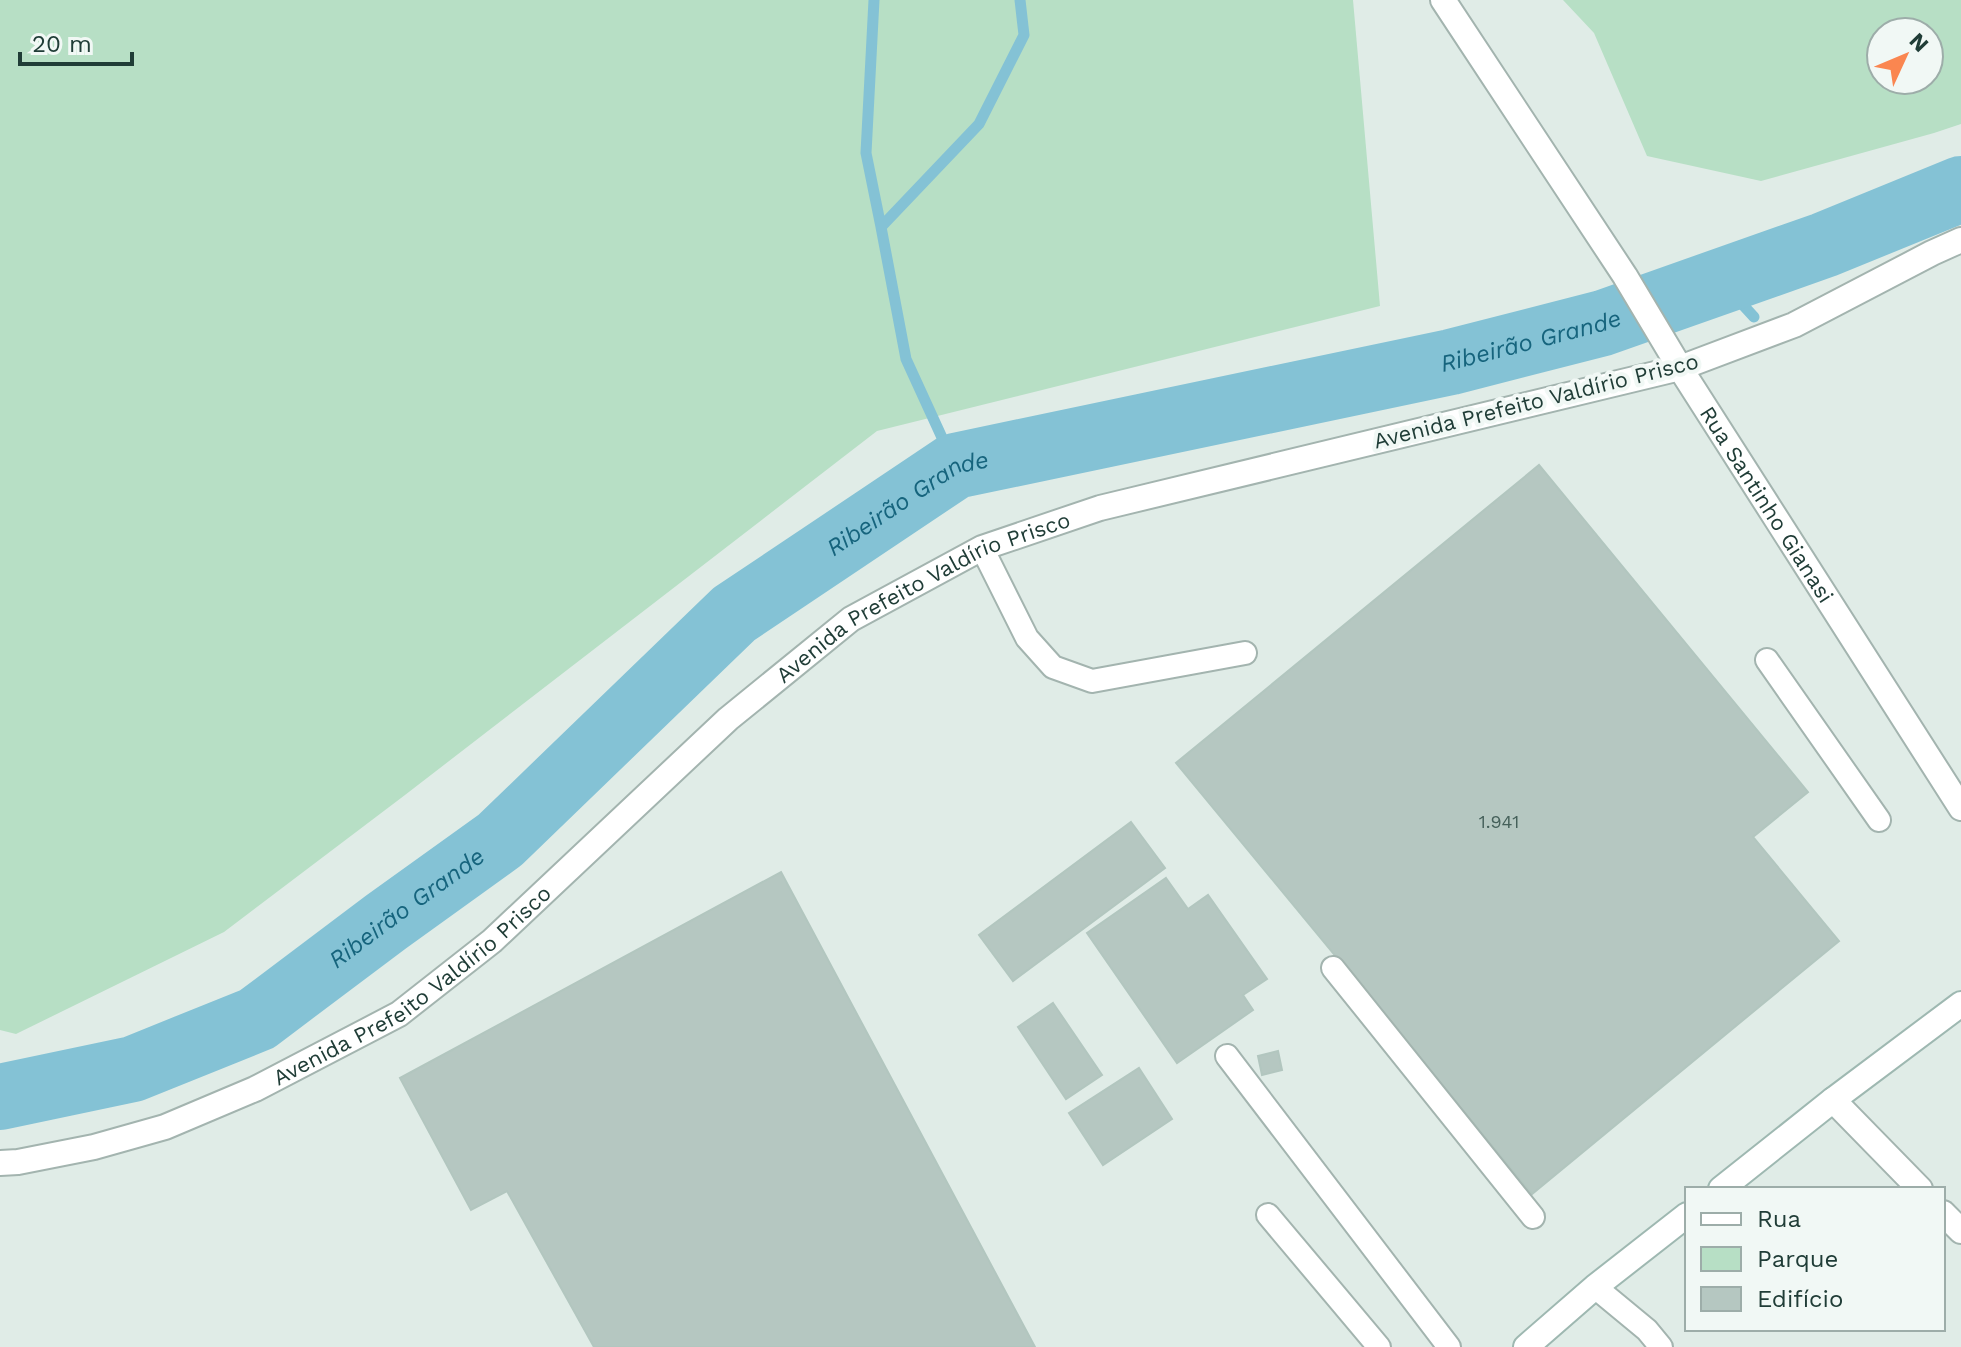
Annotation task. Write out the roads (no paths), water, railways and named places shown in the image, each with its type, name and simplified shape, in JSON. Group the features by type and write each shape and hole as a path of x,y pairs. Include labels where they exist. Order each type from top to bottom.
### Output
{"street":[{"name":"Rua Santinho Gianasi","path":"1443,0 1625,276 1680,368 1961,808"},
{"name":"Avenida Prefeito Valdírio Prisco","path":"0,1163 94,1147 165,1127 255,1089 399,1014 492,941 728,719 851,619 982,548 1100,508 1680,368 1794,325 1961,240"},
{"path":"1724,1187 1961,1004"},
{"path":"1833,1100 1918,1187"},
{"path":"1945,1215 1961,1231"},
{"path":"1526,1347 1595,1287 1685,1217"}],"lane":[{"path":"982,548 1027,638 1053,667 1092,681 1245,653"},
{"path":"1767,660 1879,820"},
{"path":"1333,968 1533,1217"},
{"path":"1227,1056 1449,1347"},
{"path":"1268,1215 1379,1347"},
{"path":"1595,1287 1647,1330 1661,1347"}],"waterway":[{"path":"874,0 866,153 881,227"},
{"path":"955,466 906,359 881,227 979,124 1024,35 1020,0"},
{"name":"Ribeirão Grande","path":"0,1097 133,1069 257,1019 500,840 734,614 955,466 1451,362 1603,323 1824,245 1961,189"},
{"path":"1720,280 1754,317"}]}
